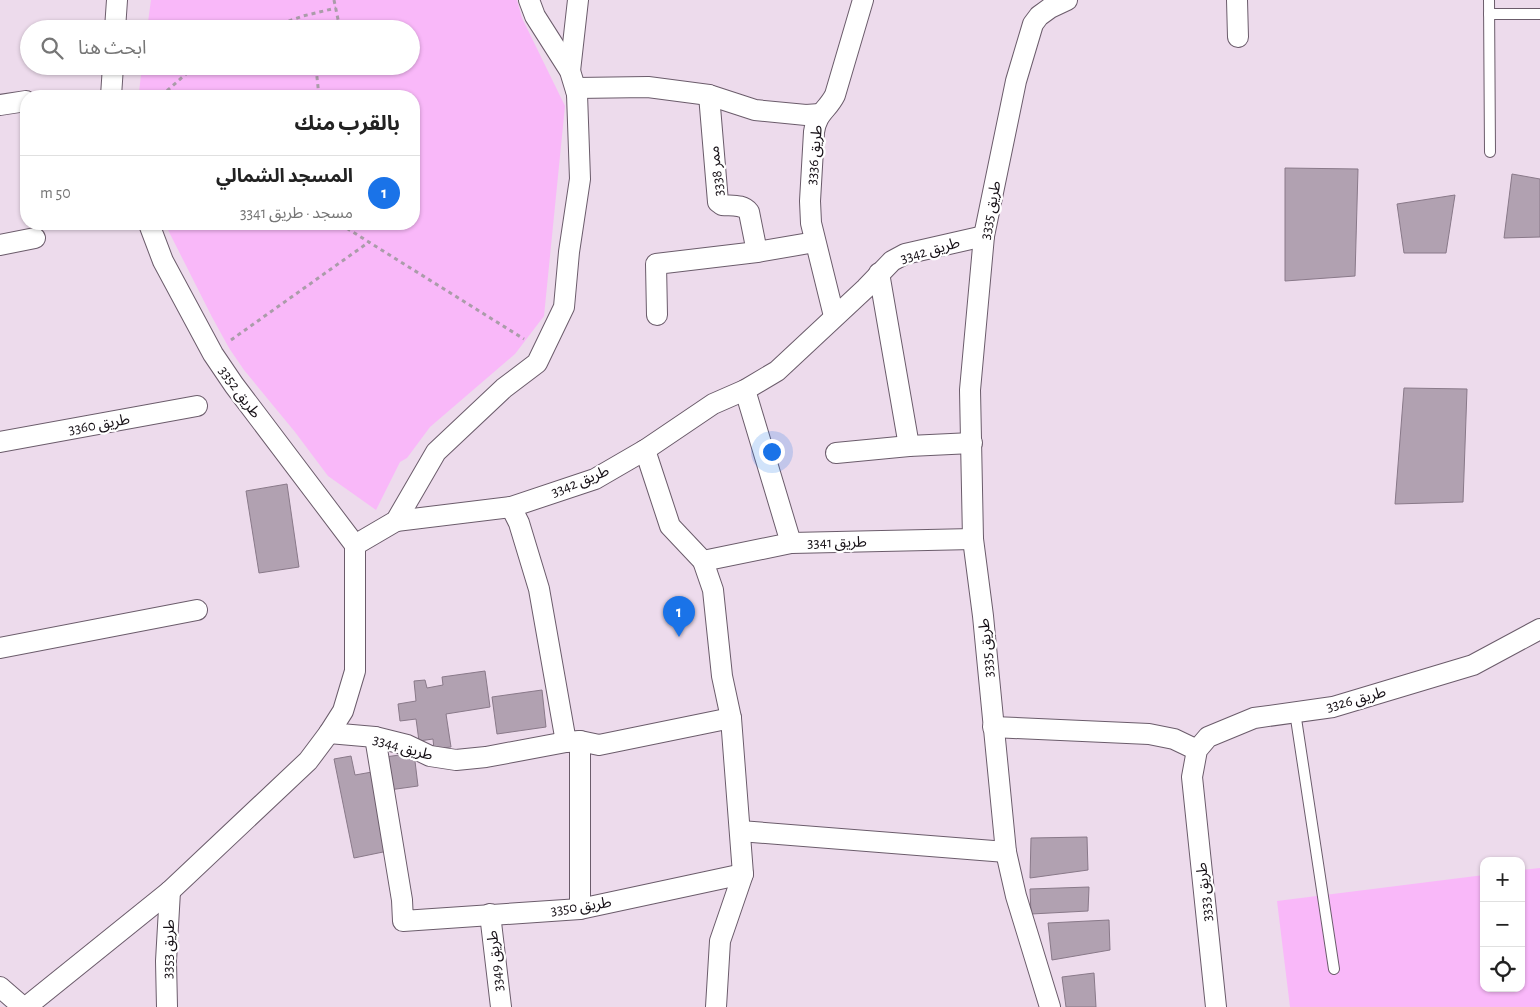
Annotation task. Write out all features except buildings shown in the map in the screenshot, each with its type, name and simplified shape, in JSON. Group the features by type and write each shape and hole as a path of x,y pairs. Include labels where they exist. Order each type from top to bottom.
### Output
{"street":[{"path":"115,20 116,0"},
{"path":"529,0 535,16 570,71 576,94"},
{"path":"570,71 578,0"},
{"name":"طريق 3336","path":"834,316 811,223 810,201 814,132 820,114 830,104 835,95 862,0"},
{"name":"طريق 3335","path":"1050,1007 1016,896 1006,852 983,616 973,539 970,390 984,236 1016,81 1029,33 1040,16 1050,8 1067,0"},
{"path":"1237,0 1238,38"},
{"path":"111,90 112,75"},
{"path":"0,987 25,1007 170,891 308,761 329,733 343,711 355,671 355,545 396,521 436,452 504,388 536,363 564,307 569,252 580,179 576,88 648,88 709,95 755,110 806,115 820,114"},
{"name":"ممر 3338","path":"709,95 718,202 722,205 741,206 750,212 757,252"},
{"path":"0,105 20,102"},
{"name":"طريق 3352","path":"151,230 163,261 213,354 234,385 355,545"},
{"name":"طريق 3342","path":"396,521 511,507 595,478 646,450 713,404 745,390 777,372 892,261 905,254 984,236"},
{"path":"0,245 34,238"},
{"path":"658,315 656,264 757,252 815,242"},
{"path":"879,274 909,446"},
{"path":"745,390 791,543"},
{"name":"طريق 3360","path":"0,442 197,406"},
{"path":"836,453 909,446 972,443"},
{"path":"646,450 670,526 703,561 713,590 722,676 731,718 744,874 720,941 716,1007"},
{"path":"511,507 520,523 539,589 573,742 580,909"},
{"name":"طريق 3341","path":"703,561 791,543 973,539"},
{"path":"0,648 197,610"},
{"name":"طريق 3326","path":"1197,750 1208,738 1254,718 1333,707 1473,665 1540,629"},
{"name":"طريق 3344","path":"329,733 375,737 407,745 430,756 456,760 486,757 573,742 599,745 731,718"},
{"path":"994,727 1150,734 1174,739 1197,750"},
{"name":"طريق 3350","path":"375,737 402,900 403,921 580,909 744,874"},
{"name":"طريق 3333","path":"1197,750 1192,777 1216,1007"},
{"path":"740,831 1006,852"},
{"name":"طريق 3353","path":"167,1007 166,961 170,891"},
{"name":"طريق 3349","path":"490,914 501,1007"}],"lane":[{"path":"1489,0 1490,152"},
{"path":"1489,14 1540,14"},
{"path":"1295,712 1334,969"}],"path":[{"path":"334,0 338,20"},
{"path":"291,20 336,8"},
{"path":"168,90 185,75"},
{"path":"317,75 318,90"},
{"path":"350,230 543,350"},
{"path":"213,354 369,242"}],"shaded area":[{"path":"151,0 517,0 522,18 565,106 544,316 515,354 430,427 407,458 400,462 376,510 328,476 244,370 212,317 168,230 420,230 420,90 139,90 141,75 420,75 420,20 148,20"},
{"path":"1540,868 1540,1007 1290,1007 1277,901 1480,876 1480,992 1525,992 1525,870"}],"place":[{"name":"المسجد الشمالي","path":"679,637"}]}
